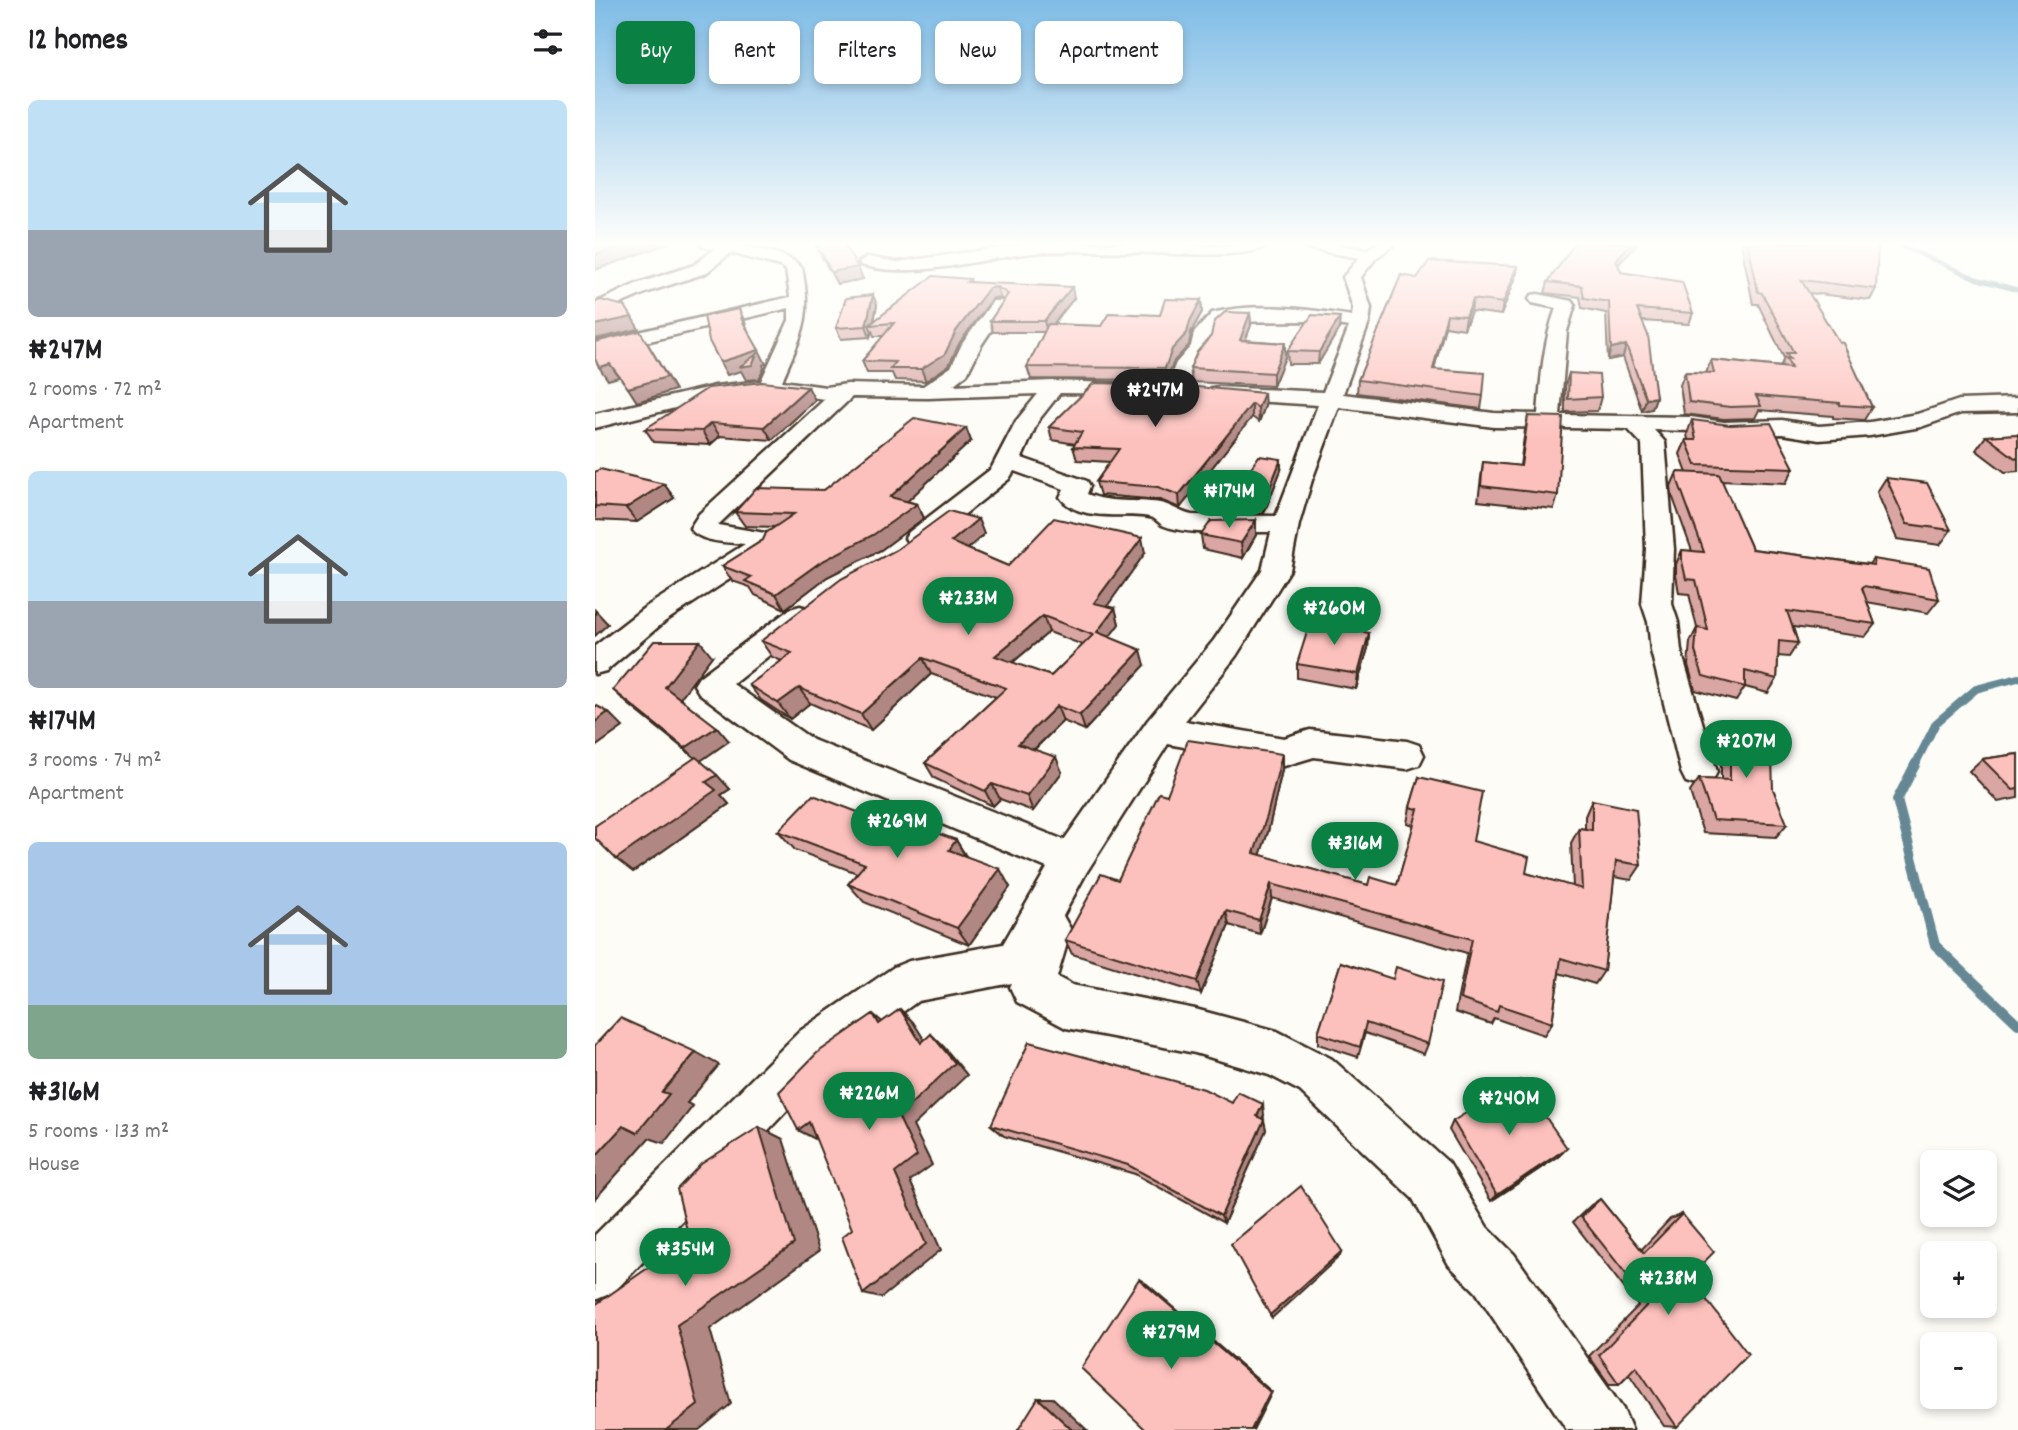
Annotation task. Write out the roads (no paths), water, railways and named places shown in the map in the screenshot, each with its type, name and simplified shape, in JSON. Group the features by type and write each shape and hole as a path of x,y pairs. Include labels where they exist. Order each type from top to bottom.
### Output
{"street":[{"path":"595,348 758,310"},
{"path":"769,386 798,320 799,310"},
{"path":"928,392 960,370 972,344 996,310"},
{"path":"595,1273 816,1047 909,982 1016,962 1072,861 1160,729 1225,648 1276,570 1286,524 1360,323 1362,310"},
{"path":"1548,423 1553,352 1565,310"},
{"path":"1176,389 1186,363 1200,347 1204,333 1219,317 1255,314 1311,315 1360,323"},
{"path":"595,421 715,392 769,386 826,393 847,390 928,392 1053,387 1176,389 1262,397 1330,399 1494,420 1635,425 1691,424 1724,429 1782,427 1819,433 1870,429 1921,420 1959,407 2018,405"},
{"path":"892,558 986,487 1011,462 1032,413 1048,399 1053,387"},
{"path":"595,663 654,615 761,547 762,540 758,538 712,532 703,528 708,520 847,390"},
{"path":"1635,425 1653,442 1660,549 1657,604 1663,622 1666,651 1699,772"},
{"path":"1011,462 1078,486 1073,496 1100,508 1160,511 1171,519 1192,523 1286,524"},
{"path":"828,595 709,685 801,750 1072,861"},
{"path":"1160,729 1284,752 1310,743 1406,755"},
{"path":"1072,861 1032,987 1066,1006 1195,1031 1277,1054 1316,1075 1431,1181 1468,1245 1495,1273 1602,1430"}],"waterway":[{"path":"1916,763 1936,723 1976,689 2018,678"},
{"path":"1916,763 1897,800 1935,945 2018,1024"}]}
